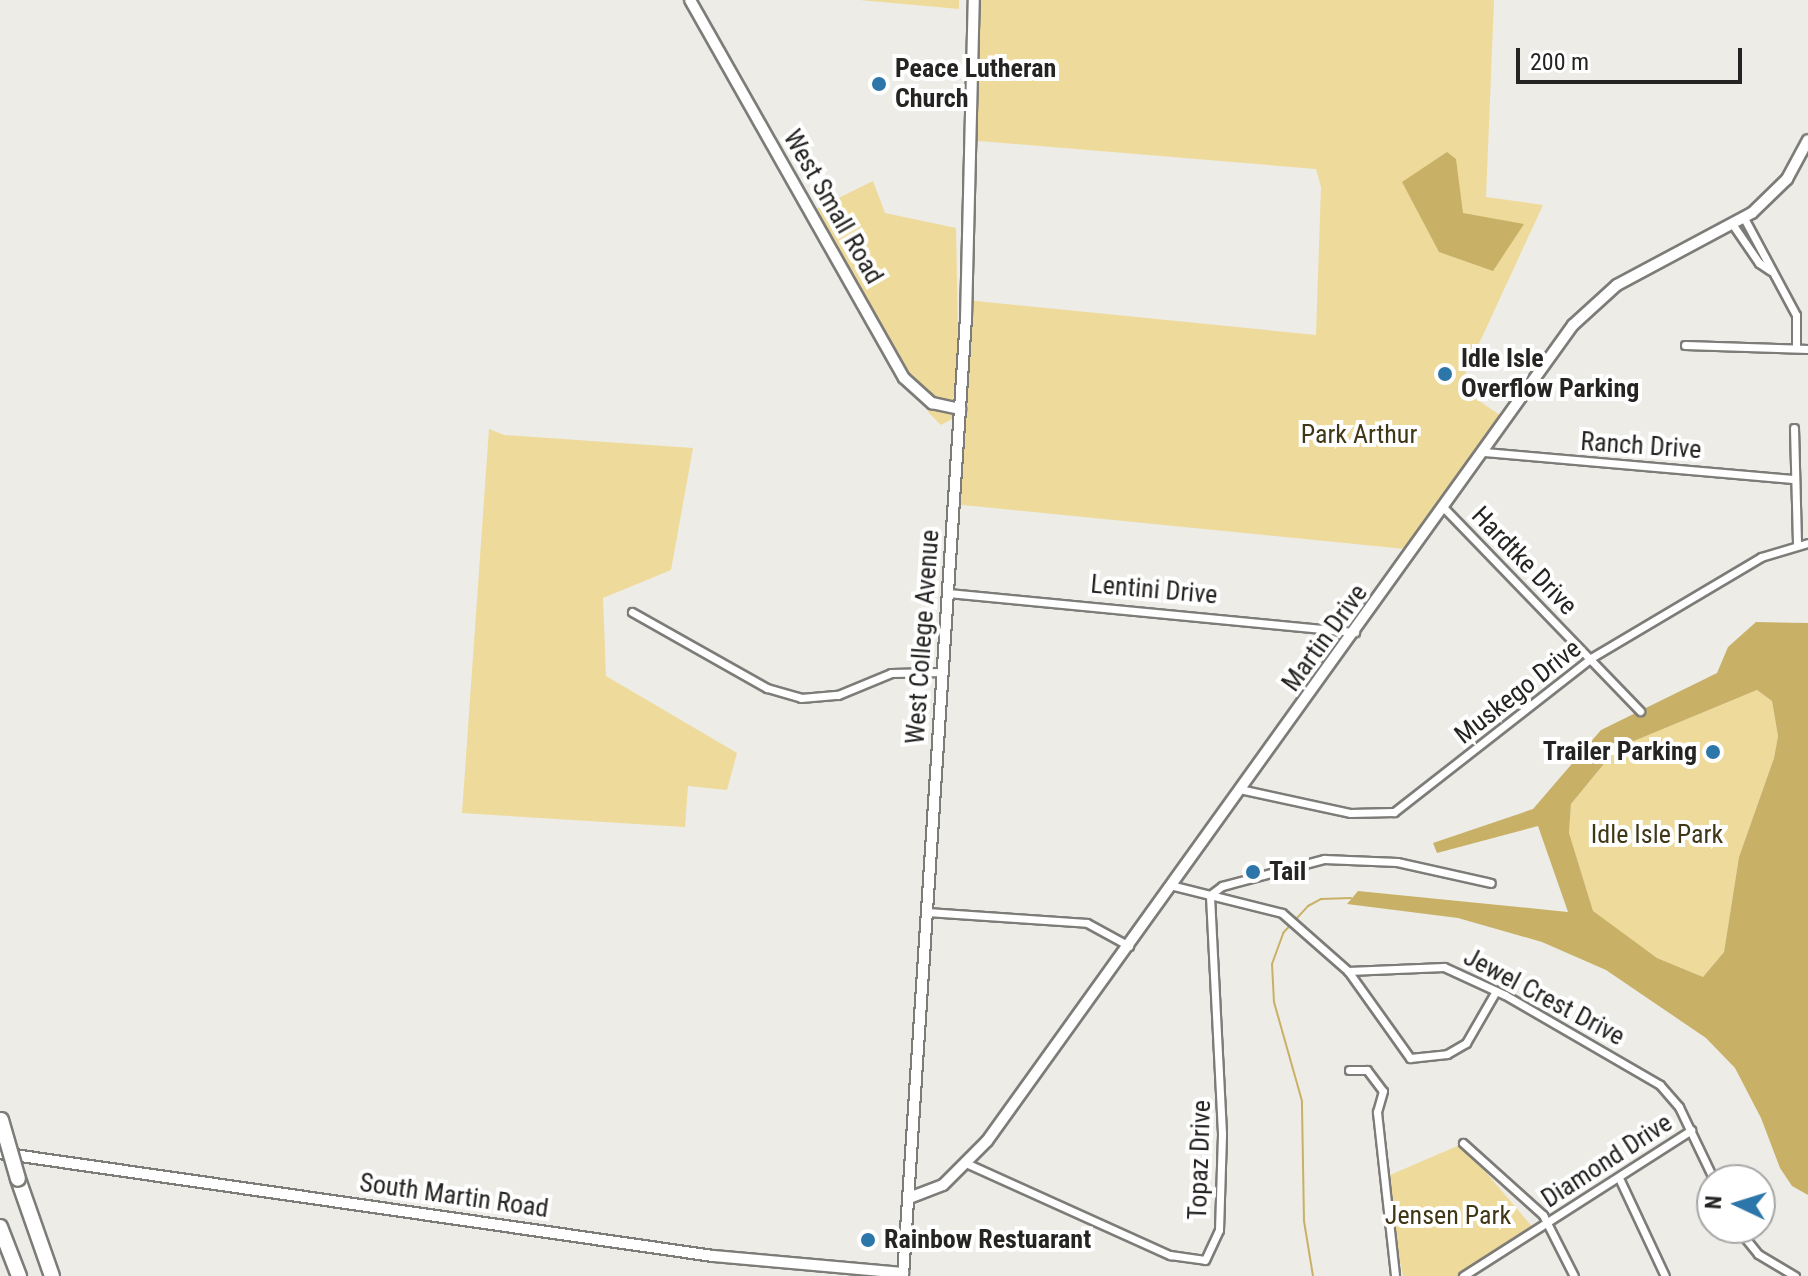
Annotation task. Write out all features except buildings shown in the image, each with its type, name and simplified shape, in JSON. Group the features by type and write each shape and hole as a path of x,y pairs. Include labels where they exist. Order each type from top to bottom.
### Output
{"highway":[{"path":"0,1119 52,1276"},
{"path":"0,1227 19,1276"}],"street":[{"name":"West Small Road","path":"690,0 904,378 932,403 960,409"},
{"name":"West College Avenue","path":"903,1275 960,409 974,0"},
{"name":"Martin Drive","path":"909,1198 934,1191 968,1164 1244,790 1573,325 1599,298 1744,218 1787,179 1808,140"},
{"path":"1744,218 1796,315 1796,348"},
{"path":"1733,225 1759,263 1771,271"},
{"path":"1685,345 1808,349"},
{"path":"1794,428 1797,543"},
{"name":"Ranch Drive","path":"1485,452 1795,479"},
{"name":"Hardtke Drive","path":"1445,509 1640,711"},
{"name":"Muskego Drive","path":"1244,790 1350,813 1394,812 1591,658 1752,562 1797,543 1808,543"},
{"name":"Lentini Drive","path":"949,593 1355,632"},
{"path":"632,612 754,681 801,698 838,695 891,673 943,672"},
{"path":"1210,895 1222,886 1324,859 1397,862 1491,883"},
{"path":"1174,886 1282,913 1298,924 1348,971 1410,1058 1447,1054 1466,1043 1496,991"},
{"name":"Topaz Drive","path":"968,1164 1170,1255 1193,1262 1210,1257 1219,1230 1222,1133 1210,895"},
{"path":"927,912 1087,923 1129,946"},
{"name":"Jewel Crest Drive","path":"1348,971 1444,967 1496,991 1646,1075 1669,1093 1707,1164"},
{"path":"1349,1070 1367,1070 1383,1091 1377,1112 1395,1276"},
{"name":"Diamond Drive","path":"1463,1276 1691,1130"},
{"path":"1463,1143 1549,1223 1574,1276"},
{"name":"South Martin Road","path":"0,1153 713,1256 903,1275"},
{"path":"1619,1178 1665,1276"},
{"path":"1750,1244 1758,1254 1795,1276"},
{"path":"1480,1266 1484,1276"}],"green space":[{"path":"860,0 959,0 959,9"},
{"name":"Park Arthur","path":"980,0 1494,0 1486,197 1543,205 1459,387 1507,420 1415,550 953,504 966,300 1316,335 1321,187 1316,169 967,140"},
{"path":"873,181 885,213 956,228 958,338 952,419 941,425 929,413 814,210"},
{"path":"489,429 504,435 693,448 671,570 603,598 606,676 737,753 727,790 688,786 685,827 462,813"},
{"name":"Idle Isle Park","path":"1757,690 1772,701 1778,736 1774,758 1739,857 1724,952 1703,977 1657,958 1593,912 1569,833 1571,804 1617,748"},
{"name":"Jensen Park","path":"1462,1144 1535,1230 1463,1276 1403,1276 1383,1178"}],"shaded area":[{"path":"1447,152 1456,159 1463,213 1524,224 1493,271 1439,252 1402,182"},
{"path":"1756,622 1808,623 1808,1195 1792,1186 1780,1168 1761,1118 1735,1068 1706,1038 1606,970 1542,942 1458,918 1347,904 1358,891 1568,912 1538,826 1437,853 1433,843 1533,809 1601,730 1717,673 1728,647","holes":["1757,690 1772,701 1778,736 1774,758 1739,857 1724,952 1703,977 1657,958 1593,911 1569,833 1571,804 1617,748"]}],"waterway":[{"path":"1313,1276 1304,1221 1302,1101 1274,1002 1272,964 1283,933 1308,906 1321,899 1351,898"}],"place":[{"name":"Peace Lutheran Church","path":"879,84"},
{"name":"Idle Isle Overflow Parking","path":"1445,374"},
{"name":"Trailer Parking","path":"1713,752"},
{"name":"Tail","path":"1253,872"},
{"name":"Rainbow Restuarant","path":"868,1240"}]}
